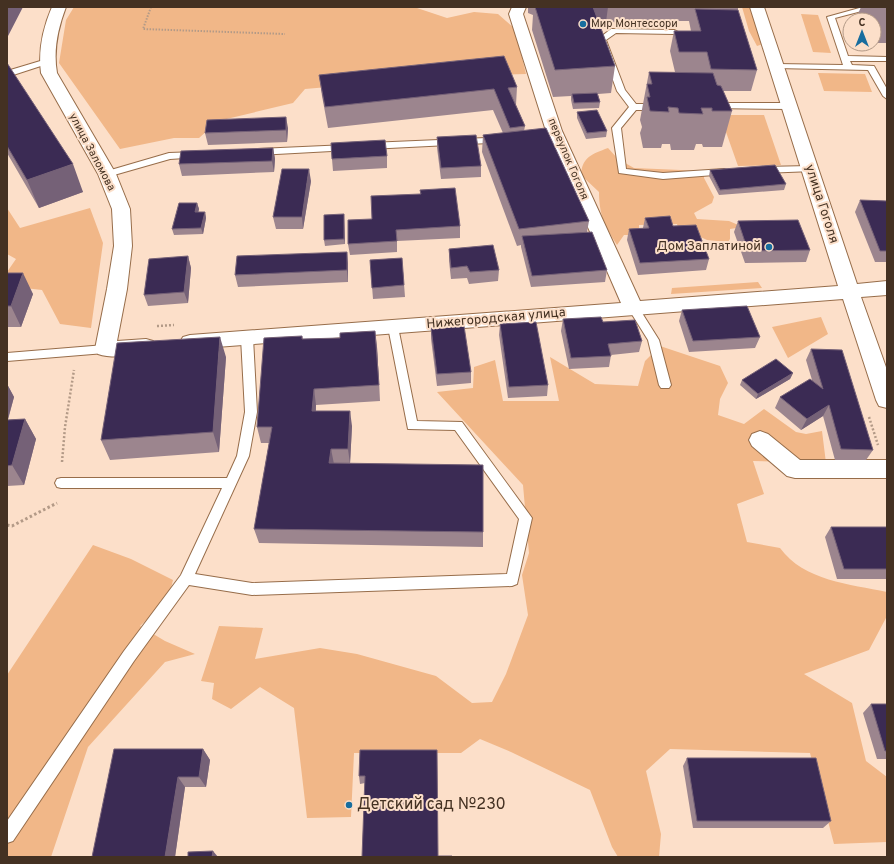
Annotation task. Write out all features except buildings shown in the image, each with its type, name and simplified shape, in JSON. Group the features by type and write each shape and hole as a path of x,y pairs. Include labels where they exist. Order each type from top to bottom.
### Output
{"street":[{"name":"улица Заломова","path":"59,7 53,20 47,61 49,73 107,174 121,209 123,246 117,289 105,349"},
{"name":"переулок Гоголя","path":"519,7 516,14 554,131 632,308"},
{"name":"улица Гоголя","path":"757,7 850,292 887,400"},
{"name":"Нижегородская улица","path":"105,349 887,288"},
{"path":"760,440 795,469 887,470"}],"lane":[{"path":"848,67 831,18 873,7"},
{"path":"634,107 621,91 602,39 614,31 674,32"},
{"path":"845,58 887,59"},
{"path":"7,74 47,61"},
{"path":"776,66 871,68 887,96"},
{"path":"704,106 789,106"},
{"path":"665,107 634,107 616,128 622,171 664,176 733,172"},
{"path":"245,152 486,141"},
{"path":"107,174 169,156 207,154"},
{"path":"756,170 810,169"},
{"path":"632,308 652,340 665,385"},
{"path":"186,579 252,588 512,580 526,518 458,425 412,426 392,327"},
{"path":"7,834 129,656 186,579 243,456 251,412 248,338"},
{"path":"7,357 105,349"},
{"path":"61,483 230,483"}],"path":[{"path":"151,7 143,29 285,34"},
{"path":"61,483 64,427 77,352"},
{"path":"7,525 12,526 59,502"}],"shaded area":[{"path":"74,7 414,7 447,18 474,12 498,14 515,29 526,74 454,76 305,89 293,103 218,121 199,138 174,138 120,149 59,63 66,20"},
{"path":"742,7 752,7 763,44 757,46 749,31"},
{"path":"801,14 818,15 831,53 813,52"},
{"path":"818,73 865,74 872,92 824,91"},
{"path":"720,115 764,115 781,165 738,166"},
{"path":"608,148 618,159 634,168 704,171 704,178 714,197 712,203 694,213 697,219 729,221 743,227 730,229 730,239 728,242 707,240 692,233 680,233 677,224 639,225 639,235 624,235 617,245 604,220 600,207 599,192 581,175 583,164 589,157"},
{"path":"7,208 20,228 90,208 103,243 91,328 60,324 42,290 7,286 7,272 16,259 7,254"},
{"path":"758,282 762,288 671,294 672,288"},
{"path":"821,317 828,334 788,358 772,327"},
{"path":"660,346 720,366 728,383 720,399 718,415 744,424 764,409 796,432 806,434 822,431 826,463 753,461 764,494 737,504 747,542 780,548 790,559 802,568 829,579 887,592 887,616 869,650 804,674 852,703 866,761 887,777 887,842 834,844 810,753 670,749 646,771 661,834 659,857 618,857 612,847 590,790 511,752 480,739 461,753 354,753 351,817 307,818 294,708 260,687 231,709 212,699 214,683 201,681 219,626 263,628 255,659 320,648 357,654 436,676 472,703 492,702 506,674 528,615 522,575 529,553 523,485 437,392 473,388 474,367 495,360 503,401 559,401 550,357 595,384 638,386 645,361"},
{"path":"93,545 131,559 173,580 168,600 140,626 165,641 195,654 165,662 88,747 51,857 7,857 7,675"}],"place":[{"name":"Мир Монтессори","path":"583,24"},
{"name":"Дом Заплатиной","path":"769,247"},
{"name":"Детский сад №230","path":"349,805"}]}
